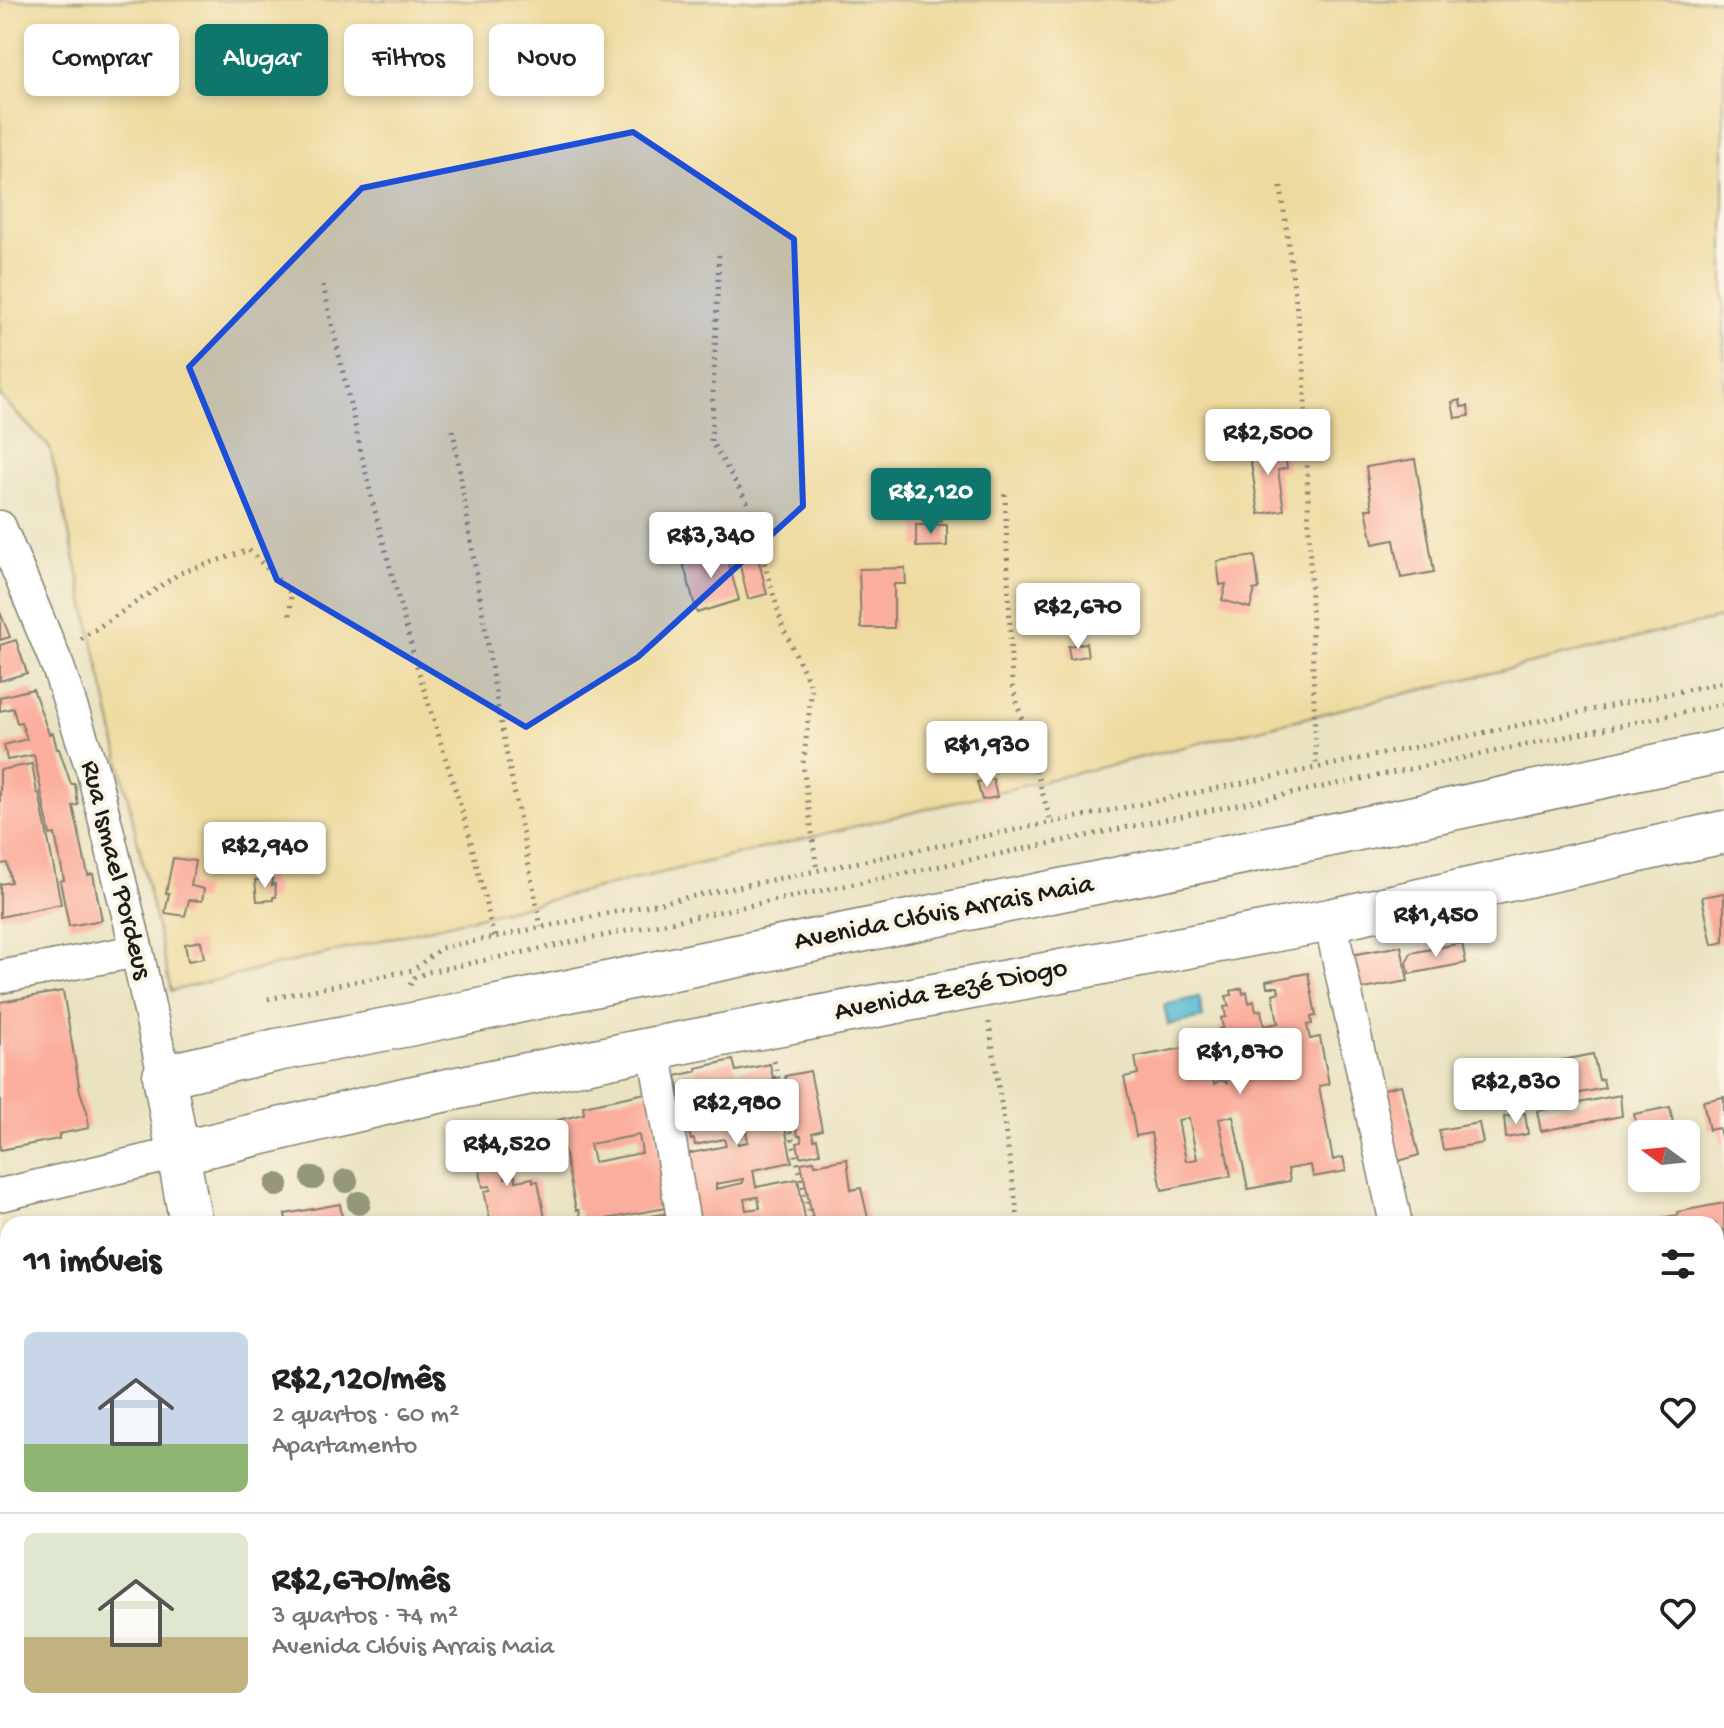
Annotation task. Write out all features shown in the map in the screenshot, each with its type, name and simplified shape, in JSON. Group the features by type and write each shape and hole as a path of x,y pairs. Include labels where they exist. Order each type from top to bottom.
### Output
{"main road":[{"name":"Avenida Clóvis Arrais Maia","path":"164,1076 277,1050 1341,833 1724,751"},
{"name":"Avenida Zezé Diogo","path":"178,1153 409,1098 766,1026 1330,920 1724,832"},
{"name":"Rua Ismael Pordeus","path":"164,1076 190,1216"}],"street":[{"name":"Rua Ismael Pordeus","path":"0,527 53,657 93,772 164,1076"},
{"path":"1330,920 1394,1216"},
{"path":"0,977 137,951"},
{"path":"654,1048 683,1216"},
{"path":"0,1195 178,1153"}],"path":[{"path":"1281,187 1304,365 1316,768"},
{"path":"719,255 711,441 747,502 783,628 812,688 803,765 817,871"},
{"path":"323,285 372,500 415,660 468,830 494,937"},
{"path":"453,430 499,715 541,927"},
{"path":"1005,494 1012,685 1051,823"},
{"path":"53,657 180,573 249,550 291,593 290,618"},
{"path":"268,999 413,970 441,948 1724,682"},
{"path":"413,1024 408,990 414,978 428,972 1724,704"},
{"path":"984,985 1018,1216"},
{"path":"766,1026 810,1216"}],"highlighted area":[{"path":"633,132 794,239 803,506 638,657 526,727 277,580 189,367 362,188"}],"sand":[{"path":"0,0 1724,0 1724,617 171,991 50,448 0,396"}],"water":[{"path":"1199,997 1203,1018 1168,1025 1164,1005"}],"building":[{"path":"1460,400 1461,407 1468,406 1469,416 1455,418 1452,402"},
{"path":"1283,445 1287,468 1278,470 1284,510 1259,514 1249,450"},
{"path":"1415,459 1434,572 1401,578 1394,540 1373,544 1366,509 1372,509 1366,467"},
{"path":"921,502 944,502 941,522 922,521"},
{"path":"916,525 947,525 947,546 916,547"},
{"path":"717,548 728,549 739,600 697,613 682,559"},
{"path":"1255,556 1259,589 1252,590 1255,590 1250,608 1222,600 1226,584 1220,585 1217,561"},
{"path":"758,557 767,594 748,599 739,562"},
{"path":"905,568 906,584 894,584 894,628 861,628 859,569"},
{"path":"0,612 10,637 0,640"},
{"path":"16,640 27,673 0,681 0,645"},
{"path":"1086,643 1088,656 1070,659 1068,646"},
{"path":"33,689 71,784 75,784 78,805 73,806 88,875 93,874 102,920 69,926 55,834 50,835 34,755 7,760 4,745 27,739 21,722 17,723 13,708 0,711 0,697"},
{"path":"32,764 61,904 0,917 0,884 11,882 7,863 0,864 0,770"},
{"path":"993,779 997,797 982,800 977,782"},
{"path":"173,858 195,861 191,886 204,889 202,901 189,900 185,916 165,913"},
{"path":"272,879 276,897 257,901 255,880"},
{"path":"1724,893 1724,942 1712,945 1702,897"},
{"path":"201,941 204,958 188,961 185,944"},
{"path":"1462,943 1466,963 1409,974 1407,961 1411,953"},
{"path":"1401,946 1408,981 1357,990 1351,955"},
{"path":"1308,973 1316,1016 1311,1017 1312,1024 1307,1025 1310,1039 1320,1037 1329,1084 1319,1086 1333,1160 1343,1157 1346,1171 1313,1177 1311,1165 1288,1169 1290,1181 1248,1189 1233,1116 1219,1119 1231,1176 1162,1190 1151,1133 1136,1136 1124,1077 1138,1074 1135,1057 1206,1044 1214,1084 1220,1080 1227,1083 1219,1041 1219,1029 1223,1028 1221,1018 1226,1017 1224,1007 1229,1006 1226,996 1242,988 1243,994 1247,992 1249,1003 1254,1001 1256,1011 1261,1010 1264,1026 1278,1023 1273,994 1279,992 1278,987 1267,987 1266,981","holes":["1189,1118 1197,1159 1186,1161 1178,1120"]},
{"path":"63,991 89,1128 59,1134 59,1139 0,1150 0,1002"},
{"path":"1593,1054 1599,1080 1603,1079 1605,1088 1545,1100 1543,1090 1548,1089 1543,1064"},
{"path":"733,1060 736,1071 770,1064 792,1162 753,1170 756,1187 798,1179 805,1216 689,1216 686,1154 726,1146 724,1139 695,1145 694,1139 691,1140 676,1076 697,1071 696,1068","holes":["746,1131 748,1142 738,1144 735,1133","743,1179 743,1183 716,1189 716,1184","758,1197 760,1208 746,1210 744,1199"]},
{"path":"810,1071 822,1130 812,1133 814,1140 817,1139 820,1153 800,1157 797,1143 802,1142 801,1136 798,1136 785,1076"},
{"path":"1401,1085 1419,1155 1399,1161 1376,1091"},
{"path":"651,1092 666,1208 622,1216 580,1216 579,1210 576,1210 558,1120 584,1114 583,1106","holes":["639,1135 642,1153 594,1162 590,1144"]},
{"path":"1620,1095 1622,1116 1541,1131 1537,1111"},
{"path":"1724,1097 1723,1146 1719,1128 1709,1130 1703,1101"},
{"path":"1670,1107 1672,1120 1635,1120 1634,1114"},
{"path":"1525,1113 1528,1134 1506,1138 1504,1117"},
{"path":"1479,1123 1483,1143 1443,1150 1439,1130"},
{"path":"497,1132 505,1178 515,1176 516,1181 533,1178 533,1182 538,1181 545,1216 489,1216 484,1191 491,1190 490,1186 483,1187 473,1136"},
{"path":"847,1159 851,1190 861,1188 868,1216 812,1216 801,1163 814,1161 815,1165"},
{"path":"1724,1203 1724,1216 1672,1216 1678,1215 1677,1212"},
{"path":"340,1204 342,1216 285,1216"}]}
